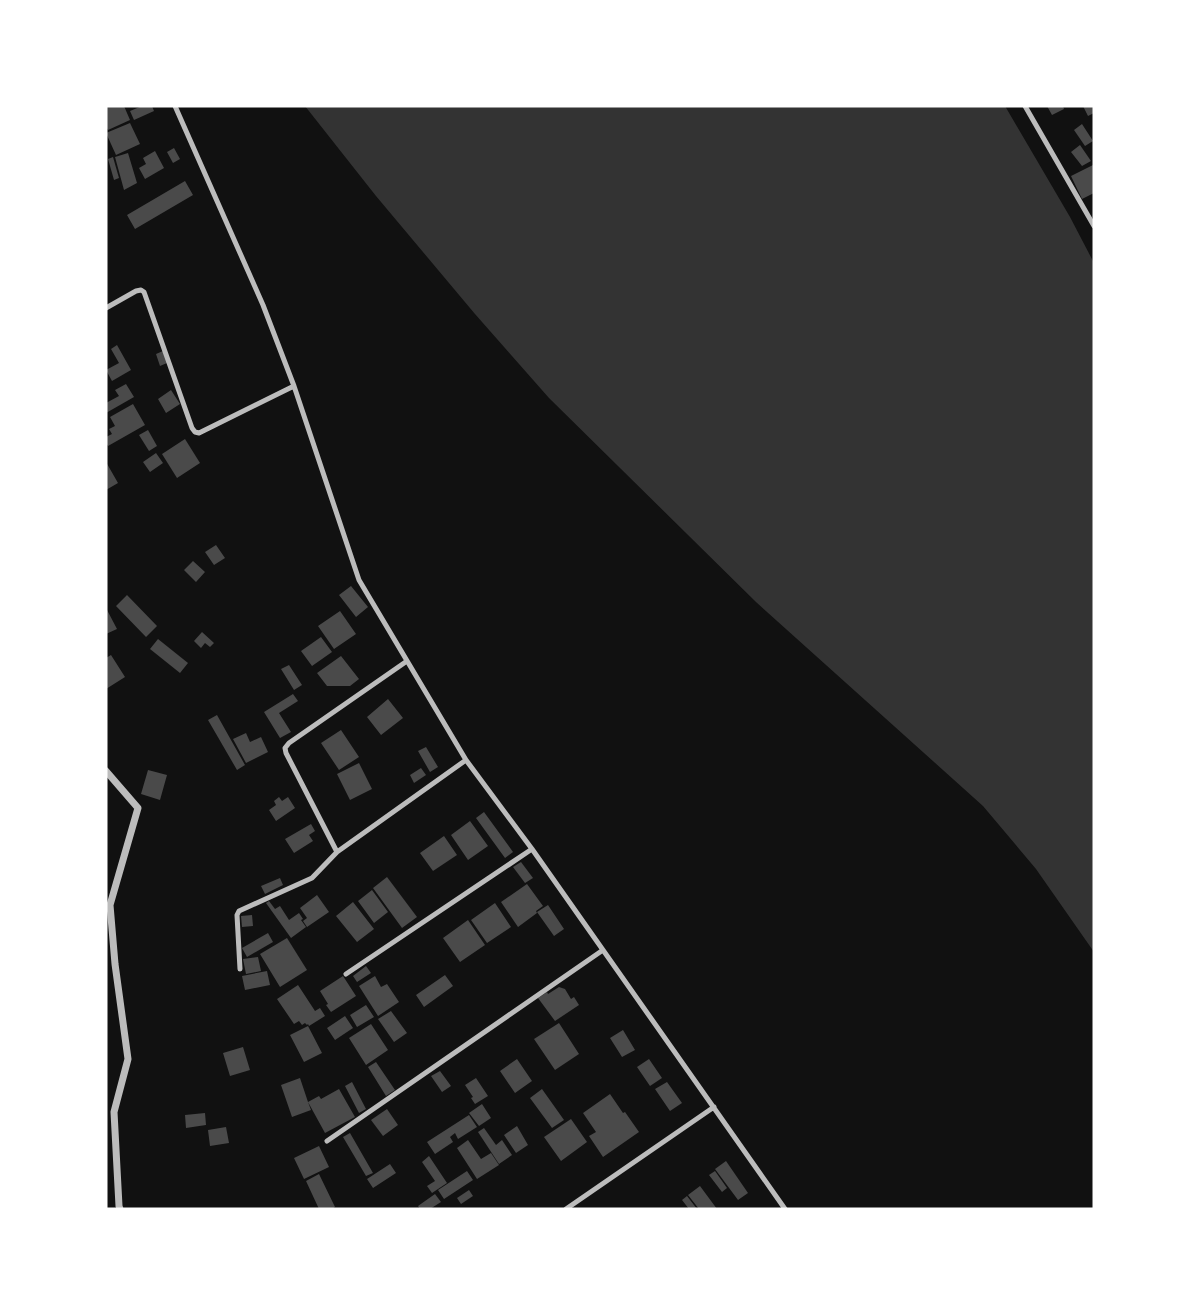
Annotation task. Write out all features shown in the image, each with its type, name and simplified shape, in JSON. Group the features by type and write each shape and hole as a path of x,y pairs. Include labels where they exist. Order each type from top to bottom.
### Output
{"street":[{"path":"175,106 263,305 294,386 359,580 466,760 532,849 785,1209"},
{"path":"1025,106 1094,226"},
{"path":"106,308 136,291 141,290 144,292 195,432 199,433 294,386"},
{"path":"337,852 285,748 407,661"},
{"path":"240,969 239,912 312,878 337,852 466,760"},
{"path":"106,771 138,808 110,905 115,964 128,1059 114,1112 120,1209"},
{"path":"346,974 532,849"},
{"path":"327,1141 603,950"},
{"path":"566,1209 714,1107"}],"shaded area":[{"path":"305,106 1005,106 1070,217 1094,263 1094,952 1036,869 983,806 756,602 549,398 475,314 376,196"}],"building":[{"path":"124,106 130,120 108,130 106,127 106,107"},
{"path":"142,106 152,106 154,111 134,120 130,111"},
{"path":"1047,106 1063,106 1064,109 1052,115"},
{"path":"1083,106 1094,106 1094,113 1088,116"},
{"path":"130,123 140,144 116,155 106,133"},
{"path":"1082,124 1093,141 1085,146 1074,130"},
{"path":"1080,145 1091,161 1082,166 1071,152"},
{"path":"174,148 180,159 173,163 167,152"},
{"path":"155,151 164,168 145,179 139,168 146,164 143,158"},
{"path":"128,153 137,183 124,190 115,157"},
{"path":"113,157 119,178 114,180 108,159"},
{"path":"1093,165 1094,193 1082,199 1071,176"},
{"path":"185,181 193,195 135,229 127,215"},
{"path":"117,345 131,370 112,381 106,370 119,363 111,349"},
{"path":"163,351 167,363 160,366 156,354"},
{"path":"126,384 134,397 106,413 106,403 119,396 115,390"},
{"path":"171,390 180,404 166,413 158,399"},
{"path":"133,404 145,425 108,446 106,437 112,434 109,429 115,426 110,417"},
{"path":"148,430 157,446 149,451 139,435"},
{"path":"185,439 200,463 177,478 162,454"},
{"path":"156,453 163,463 150,472 143,462"},
{"path":"106,462 118,483 106,490"},
{"path":"216,545 225,558 214,565 205,552"},
{"path":"193,561 205,572 196,582 184,570"},
{"path":"351,586 368,607 356,617 339,595"},
{"path":"127,595 157,626 146,637 116,606"},
{"path":"106,608 117,629 106,634"},
{"path":"340,611 356,634 334,649 318,626"},
{"path":"202,632 214,643 210,647 205,643 201,648 194,641"},
{"path":"321,637 332,652 312,666 301,651"},
{"path":"158,639 188,663 180,673 150,649"},
{"path":"111,655 125,677 106,689 106,658"},
{"path":"341,656 359,679 350,686 327,686 317,673"},
{"path":"289,665 302,685 294,690 281,669"},
{"path":"293,694 298,701 279,713 291,732 280,738 264,712"},
{"path":"388,699 403,718 381,735 367,717"},
{"path":"217,715 245,765 237,770 208,720"},
{"path":"341,730 359,757 339,770 321,743"},
{"path":"246,733 250,742 261,737 268,752 246,763 233,739"},
{"path":"426,747 438,767 430,772 418,751"},
{"path":"359,763 372,789 350,800 337,774"},
{"path":"421,768 426,775 414,783 410,775"},
{"path":"148,770 167,775 160,800 141,794"},
{"path":"279,797 282,801 288,797 295,808 276,821 269,810 276,805 274,801"},
{"path":"484,812 513,852 505,858 476,818"},
{"path":"470,821 488,846 468,860 451,835"},
{"path":"311,824 315,831 309,835 313,841 294,853 285,839"},
{"path":"444,836 457,855 433,871 420,853"},
{"path":"521,862 533,878 525,883 513,867"},
{"path":"387,877 417,917 402,928 373,888"},
{"path":"280,878 283,885 265,894 261,886"},
{"path":"527,884 543,906 536,911 537,913 518,927 501,902"},
{"path":"372,890 388,912 374,923 358,901"},
{"path":"317,895 329,912 307,927 303,921 307,918 300,908"},
{"path":"269,901 275,909 280,906 289,920 299,913 306,927 291,938 266,903"},
{"path":"353,902 374,929 357,942 336,916"},
{"path":"495,903 511,927 487,943 471,920"},
{"path":"548,905 564,929 554,936 537,912"},
{"path":"252,915 253,926 242,927 241,916"},
{"path":"468,920 485,945 460,962 443,938"},
{"path":"268,933 273,942 247,957 242,948"},
{"path":"287,938 307,970 280,987 260,954"},
{"path":"258,957 261,971 246,974 243,959"},
{"path":"366,966 371,973 357,982 353,976"},
{"path":"267,971 270,985 245,990 242,976"},
{"path":"445,975 453,986 424,1007 416,995"},
{"path":"343,976 356,996 331,1012 320,991"},
{"path":"375,976 381,987 387,984 399,1002 378,1016 359,986"},
{"path":"298,985 315,1011 320,1008 325,1016 309,1026 305,1023 302,1025 299,1021 294,1024 277,999"},
{"path":"559,987 565,989 571,999 574,997 579,1005 555,1021 538,998"},
{"path":"366,1005 374,1017 357,1027 350,1015"},
{"path":"391,1011 407,1033 394,1042 378,1019"},
{"path":"345,1016 353,1028 335,1040 327,1028"},
{"path":"559,1023 579,1054 555,1070 534,1039"},
{"path":"371,1024 388,1050 366,1065 349,1038"},
{"path":"308,1026 322,1053 304,1062 290,1035"},
{"path":"623,1030 635,1050 622,1057 610,1038"},
{"path":"243,1047 250,1070 230,1076 223,1053"},
{"path":"517,1059 532,1081 515,1093 500,1071"},
{"path":"649,1059 662,1078 650,1086 637,1067"},
{"path":"376,1062 395,1090 386,1096 368,1067"},
{"path":"440,1071 451,1086 442,1092 431,1076"},
{"path":"300,1078 311,1110 292,1117 281,1085"},
{"path":"476,1078 488,1096 475,1104 465,1085"},
{"path":"352,1082 366,1109 359,1113 345,1086"},
{"path":"667,1082 682,1103 670,1111 655,1089"},
{"path":"339,1089 355,1117 325,1133 308,1102 319,1096 321,1099"},
{"path":"542,1089 564,1120 552,1128 530,1098"},
{"path":"610,1094 639,1132 603,1157 589,1136 596,1132 583,1113"},
{"path":"482,1104 491,1118 479,1126 469,1113"},
{"path":"387,1109 398,1125 383,1136 371,1120"},
{"path":"205,1113 206,1125 186,1128 185,1115"},
{"path":"469,1115 477,1127 458,1139 455,1133 450,1137 453,1142 435,1154 427,1142"},
{"path":"571,1119 587,1142 561,1161 544,1137"},
{"path":"517,1126 528,1145 516,1153 504,1135"},
{"path":"226,1127 229,1143 210,1146 208,1130"},
{"path":"484,1128 496,1145 502,1140 512,1155 499,1164 478,1132"},
{"path":"350,1133 373,1173 366,1176 343,1137"},
{"path":"468,1140 481,1159 491,1153 499,1165 477,1179 457,1148"},
{"path":"319,1146 329,1167 304,1179 294,1158"},
{"path":"429,1156 447,1183 432,1193 427,1186 435,1181 422,1162"},
{"path":"726,1161 748,1193 738,1200 715,1169"},
{"path":"390,1164 396,1173 373,1188 367,1179"},
{"path":"467,1171 473,1180 444,1199 438,1190"},
{"path":"715,1171 727,1188 722,1192 709,1175"},
{"path":"319,1174 335,1207 332,1209 319,1209 306,1181"},
{"path":"700,1186 717,1209 699,1209 688,1195"},
{"path":"469,1190 473,1196 461,1204 457,1198"},
{"path":"435,1194 441,1202 430,1209 420,1209 418,1206"},
{"path":"687,1196 697,1209 689,1209 682,1200"}]}
